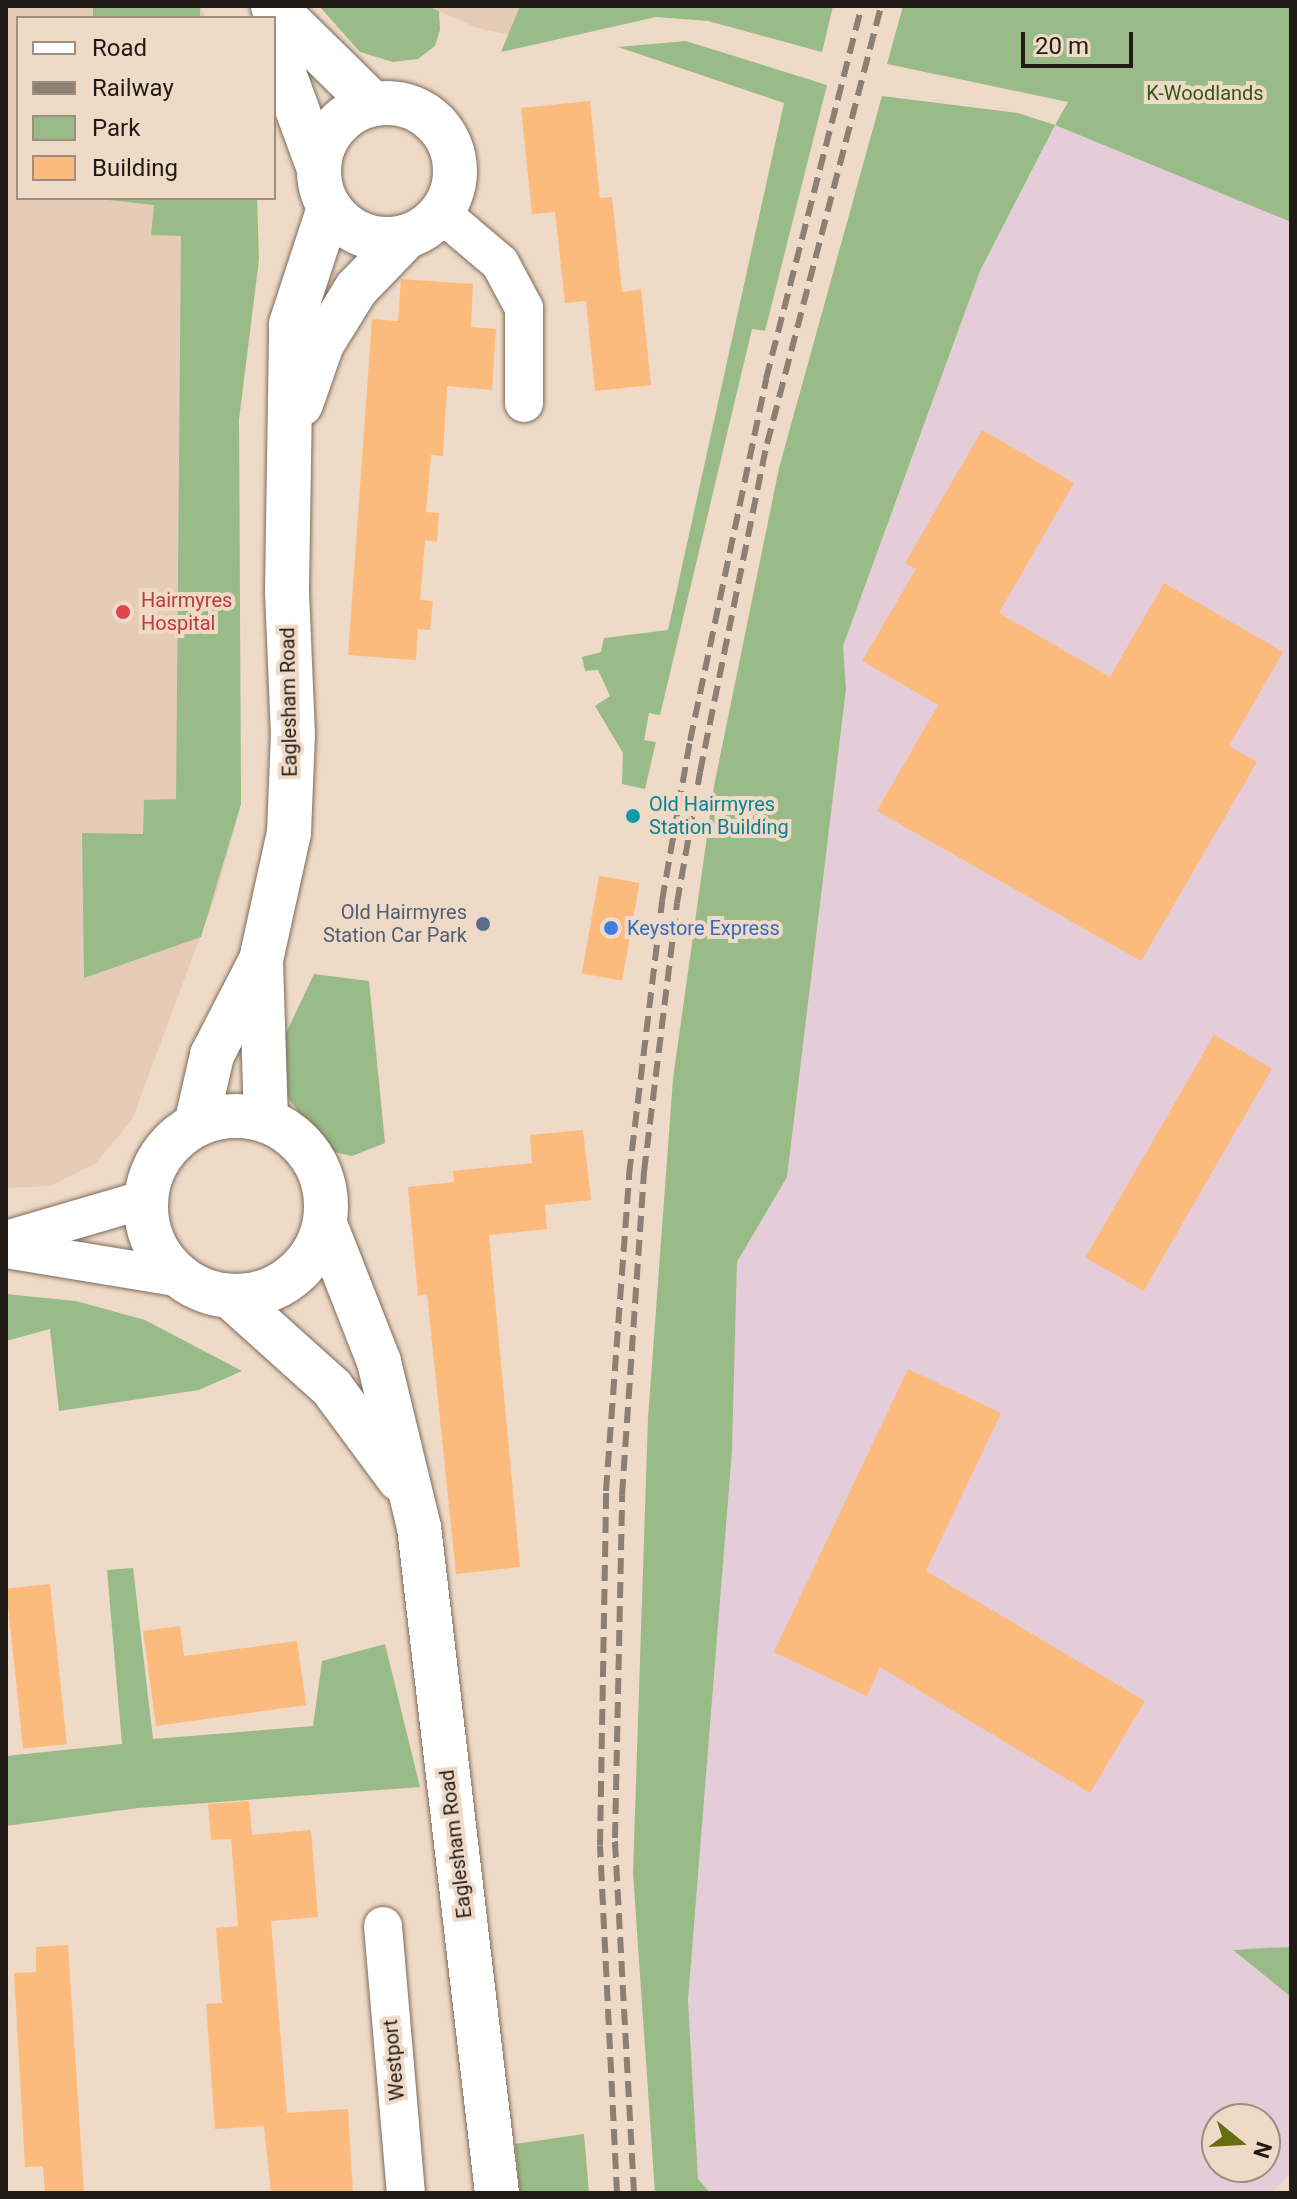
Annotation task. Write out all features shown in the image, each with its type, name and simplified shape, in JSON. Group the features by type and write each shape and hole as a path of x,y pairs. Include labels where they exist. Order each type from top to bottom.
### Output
{"main road":[{"path":"273,6 373,104"},
{"path":"276,51 318,166 329,208 363,235 406,237 441,213 456,172 443,131 410,106 373,104 350,112 335,126 318,166"},
{"name":"Eaglesham Road","path":"266,1120 261,960 289,833 293,735 288,441 291,324 329,208"},
{"name":"Eaglesham Road","path":"288,441 322,344 356,289 406,237"},
{"name":"Eaglesham Road","path":"196,1125 212,1055 261,960"},
{"path":"231,1116 266,1120 307,1149 320,1171 325,1224 302,1269 282,1284 231,1297 182,1278 152,1240 146,1199 161,1155 196,1125 231,1116"},
{"name":"Eaglesham Road","path":"325,1224 379,1362 411,1495 497,2193"},
{"name":"Eaglesham Road","path":"231,1297 332,1388 411,1495"}],"street":[{"path":"441,213 500,263 524,308 524,403"},
{"path":"6,1240 146,1199"},
{"path":"6,1249 182,1278"},
{"name":"Westport","path":"383,1926 406,2193"}],"shaded area":[{"name":"Hairmyres Hospital","path":"6,6 200,6 205,16 16,16 16,200 257,200 259,259 239,419 241,804 218,889 132,1120 96,1163 50,1186 6,1188"},
{"path":"428,6 520,6 511,35 477,28"},
{"path":"1055,125 1291,222 1291,1947 1234,1951 1291,1997 1291,2172 1272,2193 710,2193 698,2180 688,2000 732,1451 737,1262 787,1177 846,689 843,646 980,271"}],"green space":[{"path":"93,6 200,6 200,16 93,16"},
{"path":"319,6 428,6 439,11 440,30 435,46 418,59 393,62 360,52"},
{"path":"520,6 833,6 822,52 708,21 656,17 501,52"},
{"name":"K-Woodlands","path":"903,6 1291,6 1291,222 1055,125 1068,102 887,64"},
{"path":"686,41 827,85 765,331 752,329 660,715 649,713 644,740 656,742 645,789 622,784 623,753 595,706 610,696 598,670 585,671 582,657 601,652 604,638 668,630 784,103 618,47"},
{"path":"882,96 1018,113 1055,125 980,271 843,646 846,689 787,1177 737,1262 732,1451 688,2000 698,2179 710,2193 655,2193 633,1873 648,1418 673,1079 714,786 779,468"},
{"path":"108,200 257,200 259,259 239,419 241,804 201,937 84,978 82,833 143,834 144,800 176,799 181,236 151,235 154,205"},
{"path":"314,974 369,981 385,1143 352,1156 330,1151 290,1101 279,1077 278,1050"},
{"path":"6,1294 76,1301 145,1320 242,1371 199,1390 59,1411 50,1329 6,1341"},
{"path":"133,1568 153,1739 313,1726 322,1661 385,1644 420,1787 138,1808 6,1826 6,1756 122,1744 107,1570"},
{"path":"1291,1947 1291,1997 1233,1950 1265,1948"},
{"path":"584,2134 589,2193 520,2193 515,2144"}],"building":[{"path":"590,101 600,198 612,197 622,292 641,289 651,385 595,391 586,301 565,303 555,212 532,214 521,108"},
{"path":"401,279 473,284 471,327 496,329 492,390 447,386 443,456 431,455 426,512 439,513 437,542 425,540 420,600 433,601 430,630 418,629 416,660 348,655 372,319 398,321"},
{"path":"982,430 1074,483 999,613 1110,677 1164,583 1283,652 1229,746 1257,762 1141,961 877,811 938,705 862,661 916,569 905,563"},
{"name":"Keystore Express","path":"599,876 639,883 622,981 582,973"},
{"path":"1214,1035 1272,1068 1144,1291 1086,1258"},
{"path":"583,1130 591,1200 545,1205 547,1229 489,1235 520,1567 456,1574 427,1294 418,1296 408,1187 454,1182 453,1171 532,1163 530,1135"},
{"path":"908,1369 1001,1413 926,1571 1145,1701 1090,1793 880,1667 867,1696 774,1652"},
{"path":"50,1584 67,1744 23,1749 6,1589"},
{"path":"180,1626 184,1656 297,1641 306,1705 156,1726 143,1631"},
{"path":"249,1801 252,1835 311,1830 318,1917 271,1921 287,2113 348,2109 353,2193 271,2193 264,2126 215,2129 206,2004 222,2003 216,1928 238,1926 231,1839 211,1840 208,1804"},
{"path":"68,1945 84,2193 45,2193 43,2166 25,2167 14,1973 36,1972 36,1947"}],"railway":[{"path":"617,2193 600,1845 606,1491 629,1175 662,901 690,741 766,379 862,6"},
{"path":"634,2193 615,1838 622,1495 644,1172 677,903 700,772 767,444 881,6"}],"place":[{"name":"Hairmyres Hospital","path":"123,612"},
{"name":"Old Hairmyres Station Building","path":"633,816"},
{"name":"Old Hairmyres Station Car Park","path":"483,924"},
{"name":"Keystore Express","path":"611,928"}]}
